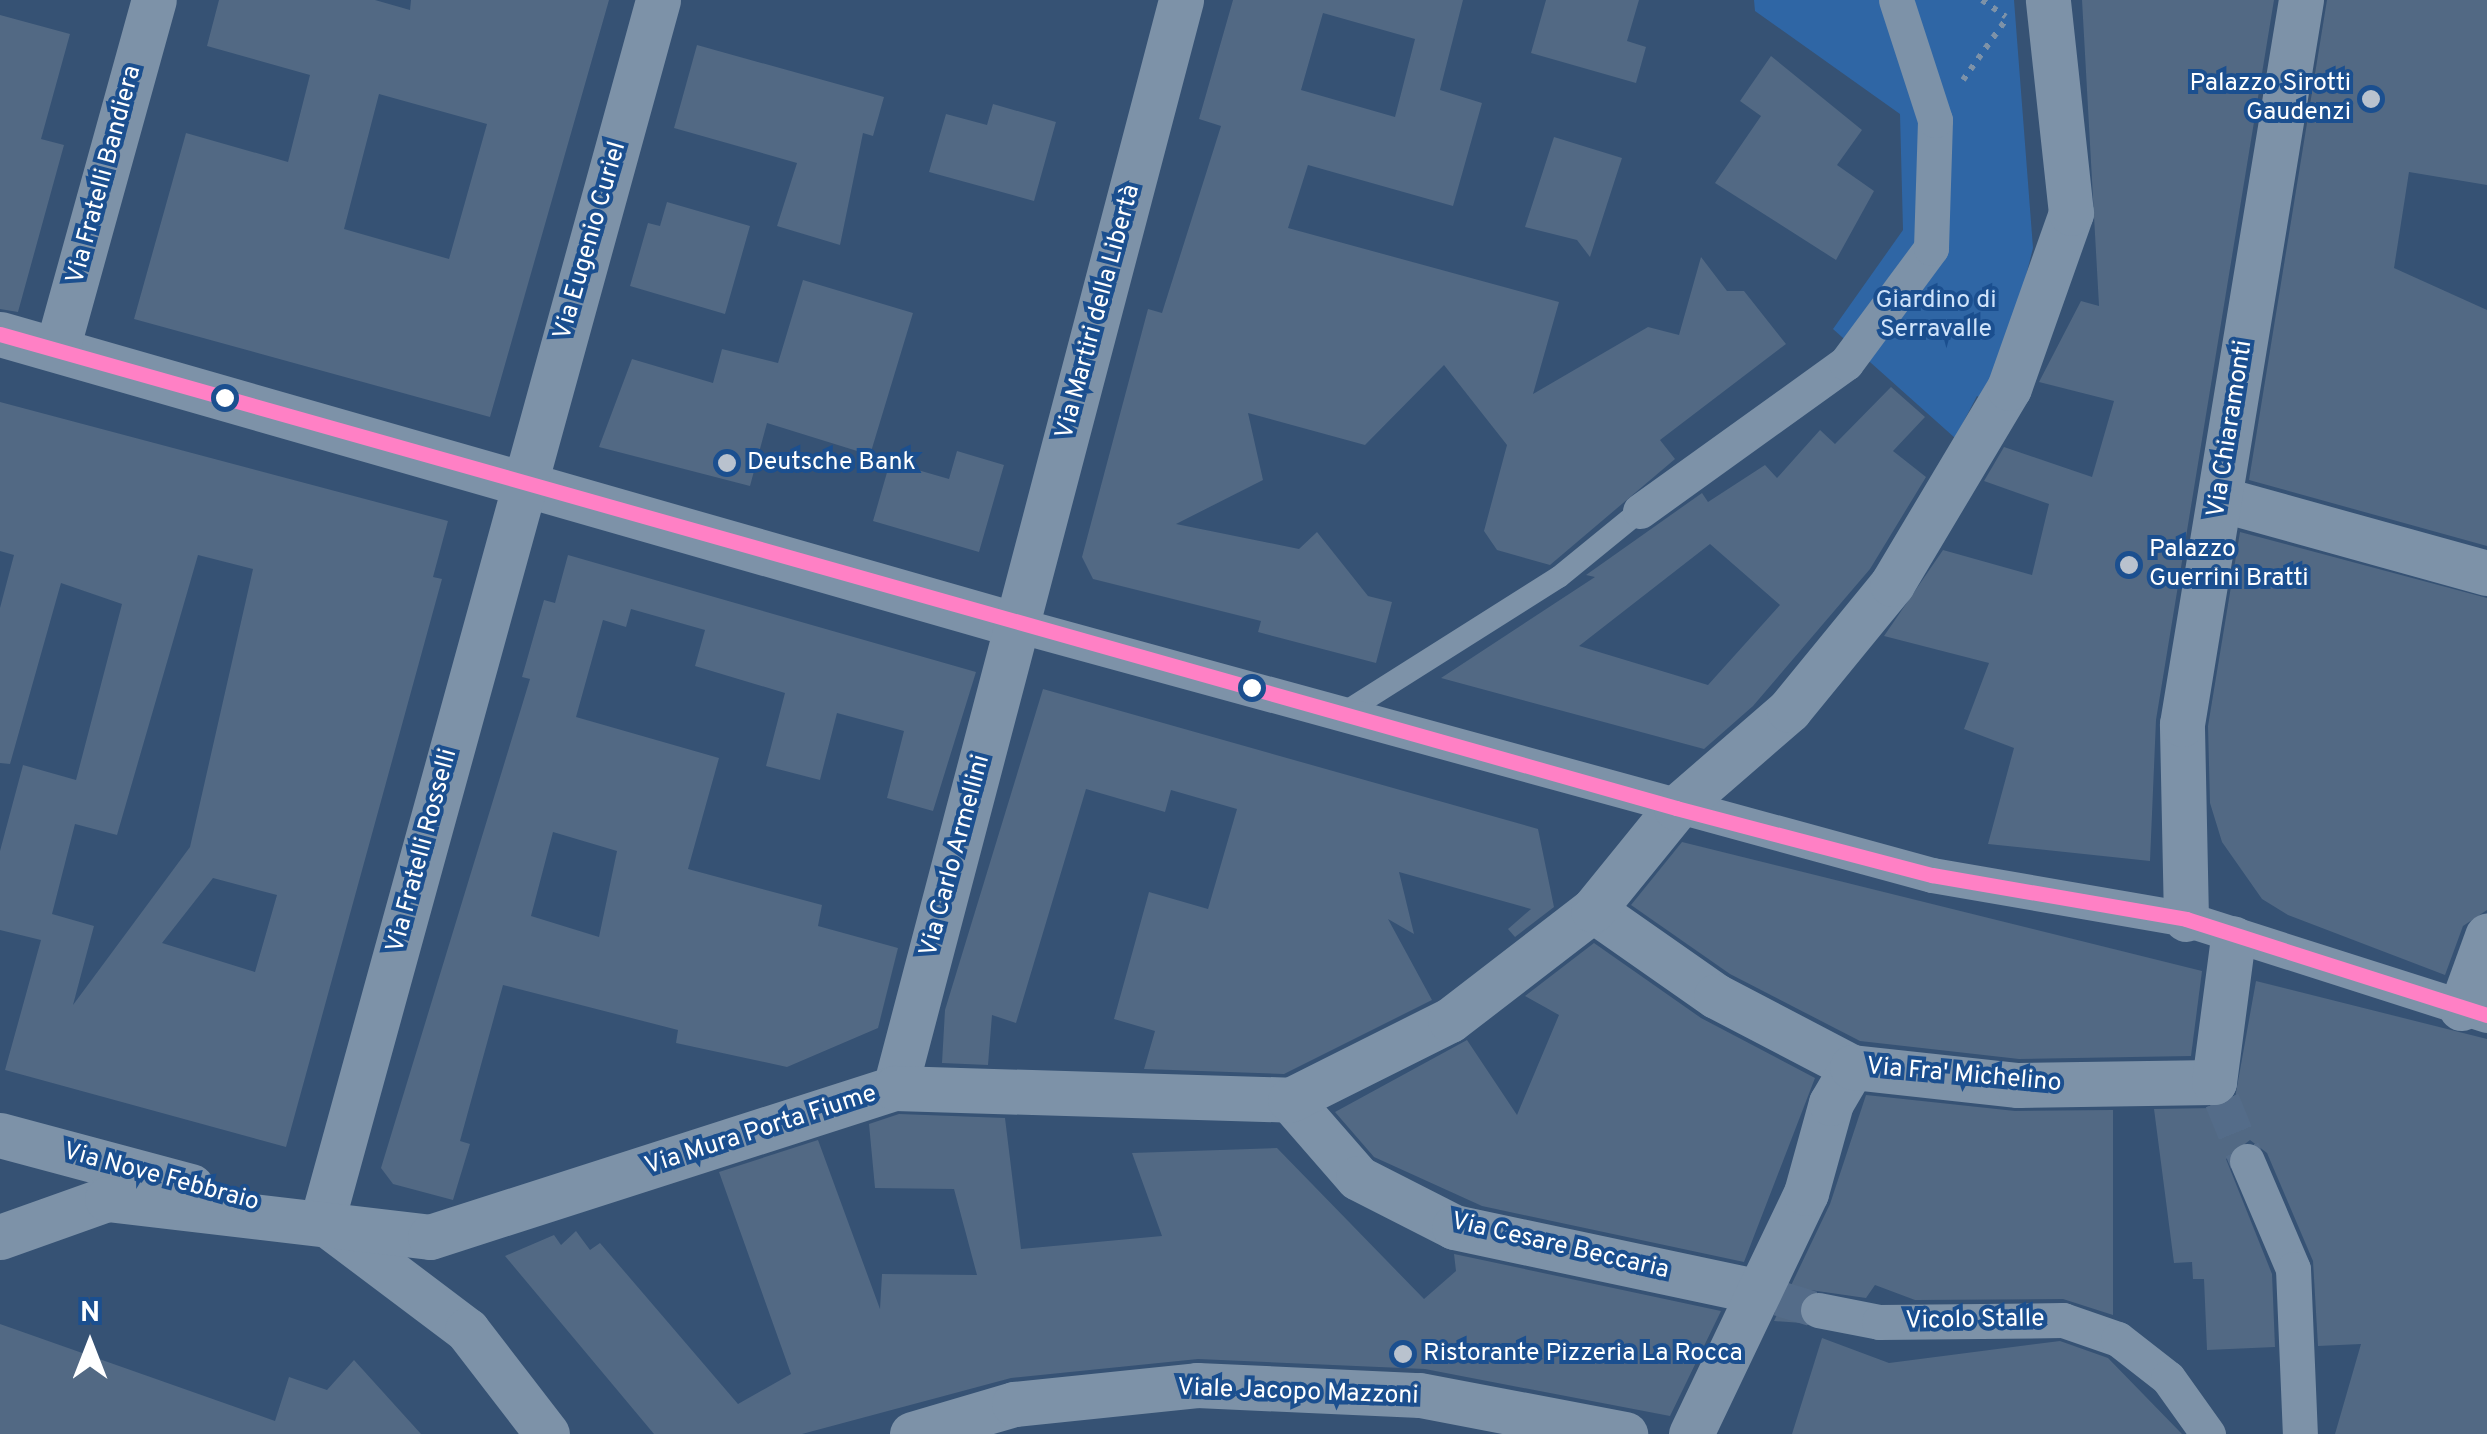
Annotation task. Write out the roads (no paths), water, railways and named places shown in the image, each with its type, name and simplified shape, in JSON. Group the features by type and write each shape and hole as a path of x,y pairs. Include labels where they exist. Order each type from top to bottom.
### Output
{"street":[{"name":"Via Fratelli Bandiera","path":"57,350 154,0"},
{"name":"Via Eugenio Curiel","path":"523,481 658,0"},
{"name":"Via Martiri della Libertà","path":"1017,624 1180,0"},
{"path":"1640,511 1846,363 1931,248 1935,120 1896,0"},
{"name":"Via Mura Porta Fiume","path":"0,1237 106,1199 322,1221 430,1237 894,1088 1290,1100 1450,1020 1593,910 1676,808 1789,710 1892,584 2009,388 2071,213 2048,0"},
{"name":"Via Chiaramonti","path":"2186,919 2182,724 2302,0"},
{"path":"0,334 1017,624 1350,709 1676,808 1932,875 2186,919 2233,938 2474,1011 2487,936"},
{"name":"Via Fratelli Rosselli","path":"322,1221 523,481"},
{"path":"2220,499 2487,573"},
{"name":"Via Carlo Armellini","path":"894,1088 1017,624"},
{"path":"1593,910 1716,996 1852,1066"},
{"name":"Via Fra' Michelino","path":"1691,1434 1767,1294 1806,1194 1830,1103 1852,1066 2018,1085 2218,1091 2233,938"},
{"name":"Via Cesare Beccaria","path":"1290,1100 1358,1178 1454,1227 1767,1294"},
{"name":"Via Nove Febbraio","path":"0,1135 322,1221"},
{"path":"2247,1161 2293,1270 2300,1434"},
{"path":"322,1221 467,1330 547,1434"},
{"name":"Vicolo Stalle","path":"1818,1310 1879,1322 2063,1320 2131,1348 2168,1378 2208,1434"},
{"name":"Viale Jacopo Mazzoni","path":"912,1434 1014,1404 1197,1386 1420,1395 1625,1434"}],"lane":[{"path":"1350,709 1559,577 1640,511"}],"tunnel":[{"path":"2222,1100 2247,1161"},
{"path":"1779,1298 1818,1310"}],"place":[{"name":"Palazzo Sirotti Gaudenzi","path":"2371,99"},
{"name":"Deutsche Bank","path":"727,463"},
{"name":"Palazzo Guerrini Bratti","path":"2129,565"},
{"name":"Ristorante Pizzeria La Rocca","path":"1403,1354"}],"park label":[{"name":"Giardino di Serravalle","path":"1936,316"}]}
